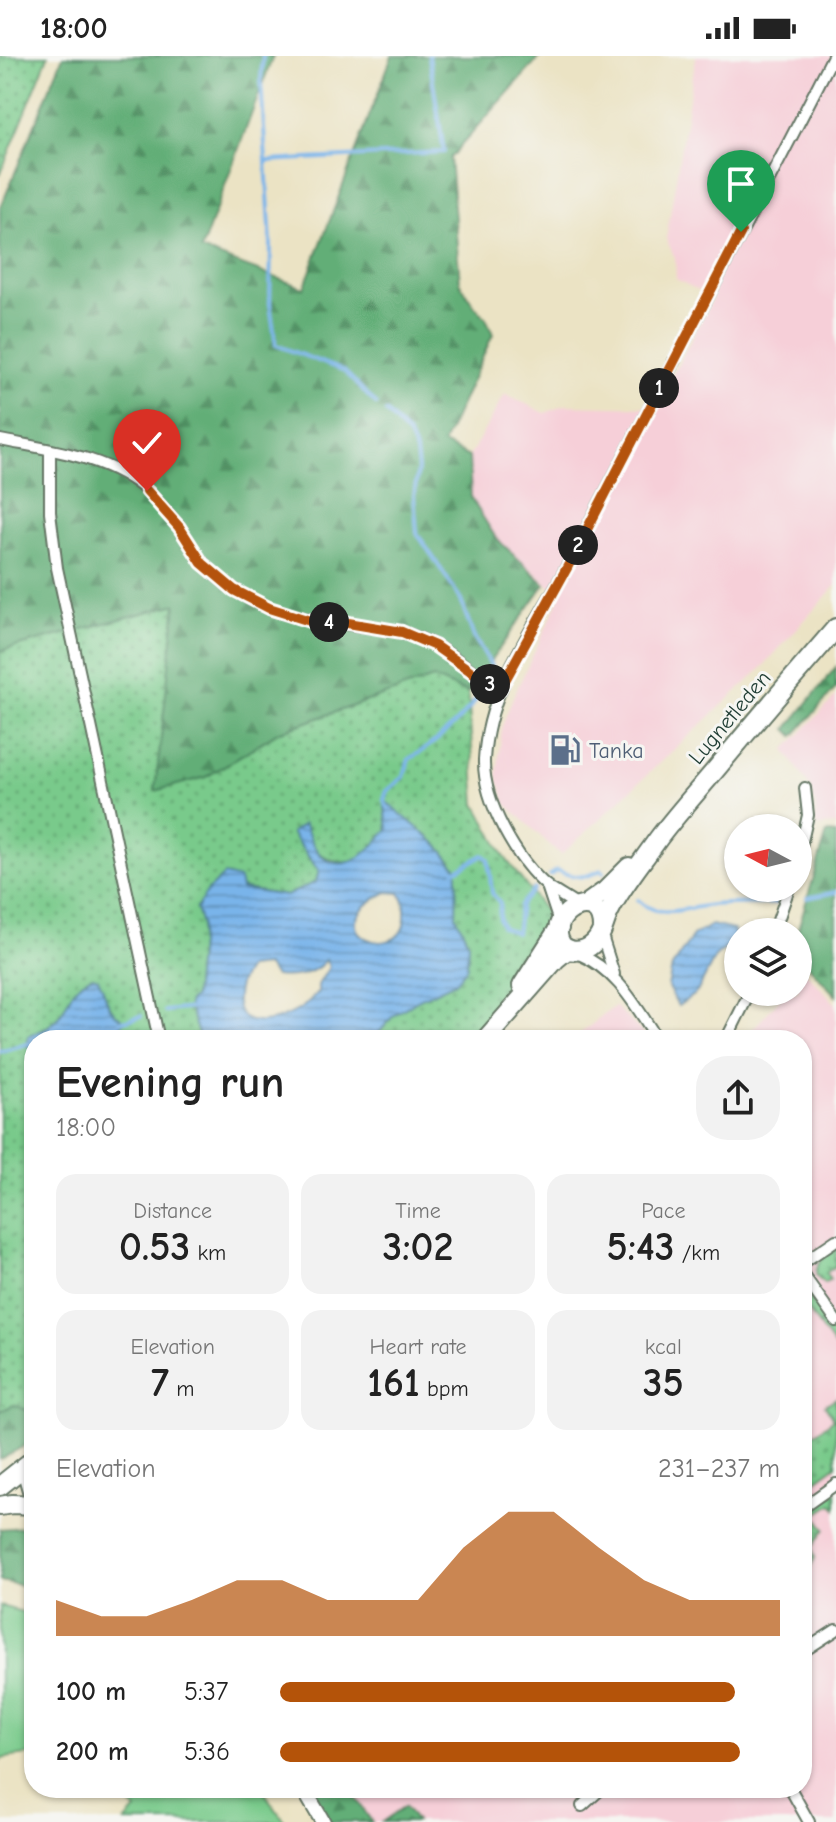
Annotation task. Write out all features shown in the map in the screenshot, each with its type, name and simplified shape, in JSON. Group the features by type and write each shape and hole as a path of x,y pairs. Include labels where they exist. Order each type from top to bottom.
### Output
{"highway":[{"name":"Lugnetleden","path":"581,906 605,891 660,837 836,628"},
{"name":"Lugnetleden","path":"602,930 611,909 660,837"},
{"path":"502,1020 568,912 581,906 598,912 602,930 586,950 571,950 559,940 560,926"},
{"path":"494,1030 571,950"},
{"path":"0,1486 24,1468"},
{"path":"0,1506 24,1505"}],"main road":[{"path":"306,1798 323,1822"}],"street":[{"path":"560,926 547,886 508,837 489,795 484,763 486,741 499,691 568,566 833,56"},
{"path":"0,440 50,450 112,468 147,491 179,527 202,563 234,590 269,608 310,621 348,623 402,632 435,646 499,691"},
{"path":"50,450 50,512 57,568 157,1030"},
{"path":"805,788 808,814"},
{"path":"547,886 581,906"},
{"path":"602,930 604,949 614,976 651,1030"},
{"path":"571,950 596,961 614,976"},
{"path":"731,1030 743,1006"},
{"path":"812,1256 836,1240"},
{"path":"812,1287 836,1321"},
{"path":"812,1501 836,1484"},
{"path":"812,1646 836,1630"},
{"path":"582,1806 591,1798"},
{"path":"796,1798 809,1822"}],"shaded area":[{"path":"696,56 836,56 836,585 759,671 561,855 506,804 497,775 502,726 561,596 496,538 471,498 469,457 505,394 545,413 565,405 656,407 713,298 676,279 675,258 666,239"},
{"path":"836,696 836,825 816,826 811,788 785,750"},
{"path":"812,978 836,1004 836,1822 361,1822 344,1798 812,1798 812,1030 752,1030 773,1006 812,1006"},
{"path":"615,1006 640,1030 585,1030"}],"green space":[{"path":"0,56 48,56 0,175"},
{"path":"63,56 273,56 201,250 304,288 392,56 541,56 450,158 460,283 486,318 493,334 443,444 469,457 471,498 496,538 545,584 468,693 433,678 278,732 206,777 155,791 176,604 0,651 0,209"},
{"path":"177,604 155,791 206,777 278,732 433,678 468,693 476,804 504,856 545,911 544,929 494,1011 477,1030 381,1030 393,1016 417,1000 455,982 467,966 468,942 456,917 457,868 438,845 384,801 388,829 363,855 352,861 331,859 291,833 319,871 316,882 286,896 240,888 196,909 201,924 194,997 188,1003 197,1030 116,1030 116,1017 93,976 78,985 56,1020 46,1028 24,1030 24,1409 14,1405 0,1411 0,651"},
{"path":"836,667 836,688 794,736 787,729"},
{"path":"827,833 836,834 836,996 812,969 812,918 801,918 806,902 812,902 812,882"},
{"path":"836,1248 836,1266 826,1273 830,1279 824,1283 816,1275 818,1266"},
{"path":"812,1301 836,1332 836,1349 812,1316"},
{"path":"836,1398 836,1465 812,1483 812,1431 814,1434 834,1419 825,1405"},
{"path":"14,1405 24,1409 24,1446 0,1460 0,1411"},
{"path":"836,1491 836,1509 832,1504 815,1515 825,1529 812,1548 812,1507"},
{"path":"24,1527 24,1586 0,1581 0,1529"},
{"path":"0,1606 24,1612 24,1755 0,1761"},
{"path":"124,1798 268,1798 285,1822 125,1822 136,1810"},
{"path":"310,1798 356,1798 372,1822 327,1822"},
{"path":"405,1806 416,1822 382,1822"}],"water":[{"path":"384,800 438,845 457,868 456,916 468,942 467,967 455,982 417,1000 393,1016 381,1030 197,1030 188,1003 194,997 201,924 196,909 208,890 224,875 239,879 241,889 286,896 316,882 319,871 291,833 304,824 312,843 328,861 348,863 374,845 388,829","holes":["387,892 400,893 405,904 401,932 391,940 378,942 358,931 356,920 365,907","326,960 329,967 318,985 318,992 287,1016 255,1022 240,1013 238,988 248,968 266,966 275,976 296,976 315,969"]},
{"path":"711,925 724,928 724,950 715,957 697,992 678,1006 668,987 672,967 693,936"},
{"path":"93,976 98,978 110,1007 125,1021 118,1030 42,1030 53,1023 84,980"}],"waterway":[{"path":"263,56 261,79 271,244 270,304 276,345 344,371 376,404"},
{"path":"266,161 444,152 429,56"},
{"path":"386,412 409,436 416,452 418,469 414,496 417,533 460,598 474,637 492,667"},
{"path":"386,805 387,791 404,777 409,759 439,739 479,696 479,690"},
{"path":"455,871 483,855 488,859 492,893 500,903 502,927 516,933 520,905 534,889"},
{"path":"550,875 557,870 579,876 603,872"},
{"path":"812,897 836,892"},
{"path":"638,900 654,910 663,911 719,904 775,903"},
{"path":"165,1011 194,1008"},
{"path":"120,1022 141,1016"},
{"path":"0,1051 24,1045"}],"place":[{"name":"Tanka","path":"565,750"}],"route":[{"path":"147,491 179,527 202,563 234,590 269,608 310,621 348,623 402,632 435,646 499,691 568,566 741,232"}]}
